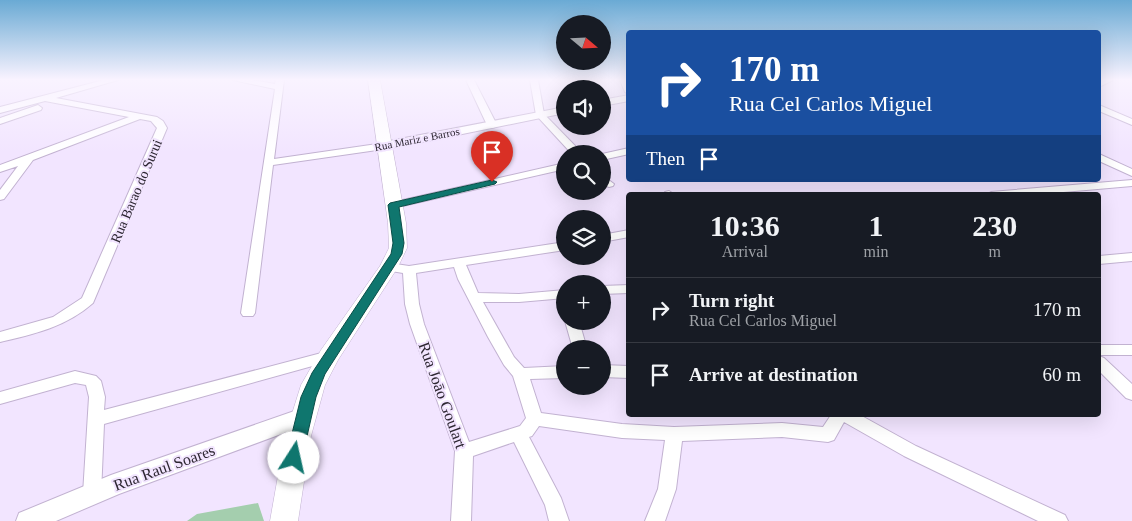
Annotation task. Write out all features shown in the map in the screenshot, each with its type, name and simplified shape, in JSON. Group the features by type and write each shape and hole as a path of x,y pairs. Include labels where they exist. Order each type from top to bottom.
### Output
{"main road":[{"path":"284,521 303,417 313,385 329,356 399,268 397,223 378,104"}],"street":[{"path":"0,110 21,104"},
{"path":"0,121 46,104"},
{"name":"Rua Barao do Surui","path":"0,337 50,324 73,314 88,300 162,128 160,123 154,119 81,104"},
{"path":"248,313 276,104"},
{"path":"482,104 492,125"},
{"path":"538,104 540,115 569,145"},
{"path":"1101,109 1132,122"},
{"name":"Rua Mariz e Barros","path":"268,163 384,146 556,112"},
{"path":"0,169 142,116"},
{"path":"611,155 626,152"},
{"path":"0,198 30,158"},
{"path":"1101,158 1132,174"},
{"path":"394,205 556,168"},
{"path":"1026,192 1132,183"},
{"path":"611,237 626,234"},
{"path":"399,268 458,263 556,247"},
{"path":"1101,260 1132,257"},
{"path":"458,263 464,279 495,337 509,361 520,374 535,419"},
{"name":"Rua Joāo Goulart","path":"399,268 417,324 464,451 461,521"},
{"path":"611,290 626,289"},
{"path":"475,297 519,298 556,295"},
{"path":"1101,350 1132,350"},
{"path":"97,419 329,356"},
{"path":"1101,364 1132,394"},
{"path":"611,371 626,372"},
{"path":"520,374 556,372"},
{"path":"0,398 61,380 83,377 90,380 95,386 97,419 92,494"},
{"name":"Rua Raul Soares","path":"28,521 92,494 303,417"},
{"path":"535,419 622,431 674,434 782,430 828,434 838,417"},
{"path":"850,417 910,451 1058,521"},
{"path":"464,451 526,431 535,419"},
{"path":"518,433 554,504 559,521"},
{"path":"655,521 666,496 671,475 674,434"}],"green space":[{"path":"258,503 264,521 187,521 197,514"}],"route":[{"path":"294,458 308,397 319,373 397,254 399,243 394,205 492,182"}]}
